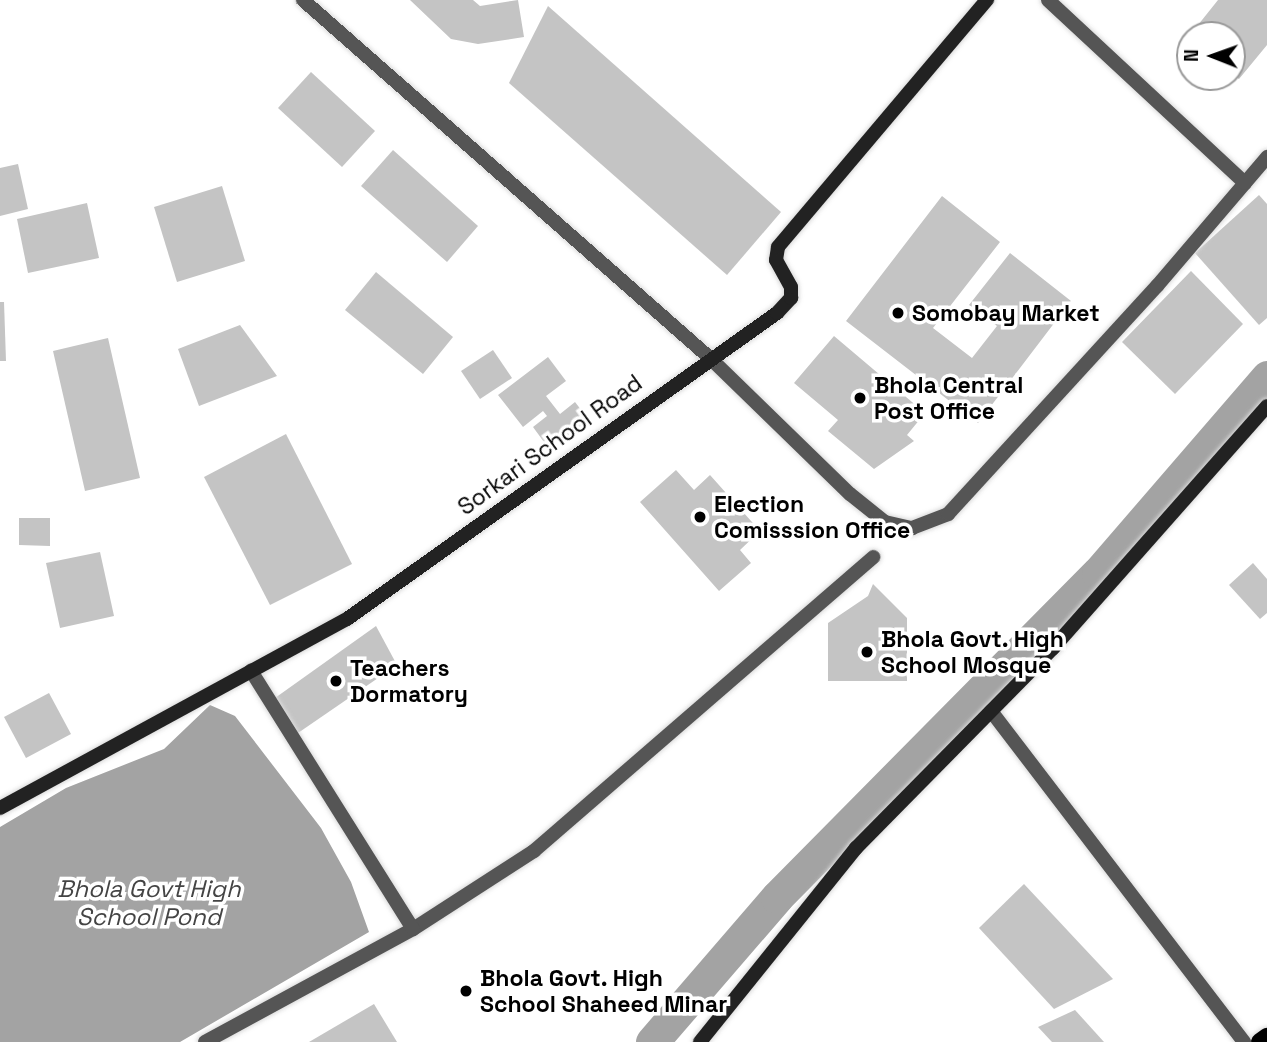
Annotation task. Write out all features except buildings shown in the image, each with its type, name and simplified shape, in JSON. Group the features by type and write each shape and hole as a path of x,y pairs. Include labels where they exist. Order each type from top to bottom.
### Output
{"main road":[{"path":"1260,1042 1267,1037"}],"street":[{"path":"303,0 710,358 850,494 885,522 912,528 948,514 1267,157"},
{"name":"Sorkari School Road","path":"0,808 347,619 792,298 791,287 776,260 778,247 987,0"},
{"path":"1048,0 1245,183"},
{"path":"700,1042 856,848 1062,638 1267,406"},
{"path":"205,1042 413,929 534,851 874,557"},
{"path":"251,671 413,929"},
{"path":"991,711 1244,1042"}],"water":[{"name":"Bhola Govt High School Pond","path":"210,705 235,716 321,828 351,882 369,932 180,1042 0,1042 0,827 66,788 164,749"}],"waterway":[{"path":"652,1042 777,897 1098,573 1267,377"}],"place":[{"name":"Somobay Market","path":"898,313"},
{"name":"Bhola Central Post Office","path":"860,398"},
{"name":"Election Comisssion Office","path":"700,517"},
{"name":"Bhola Govt. High School Mosque","path":"867,652"},
{"name":"Teachers Dormatory","path":"336,681"},
{"name":"Bhola Govt. High School Shaheed Minar","path":"466,991"}]}
